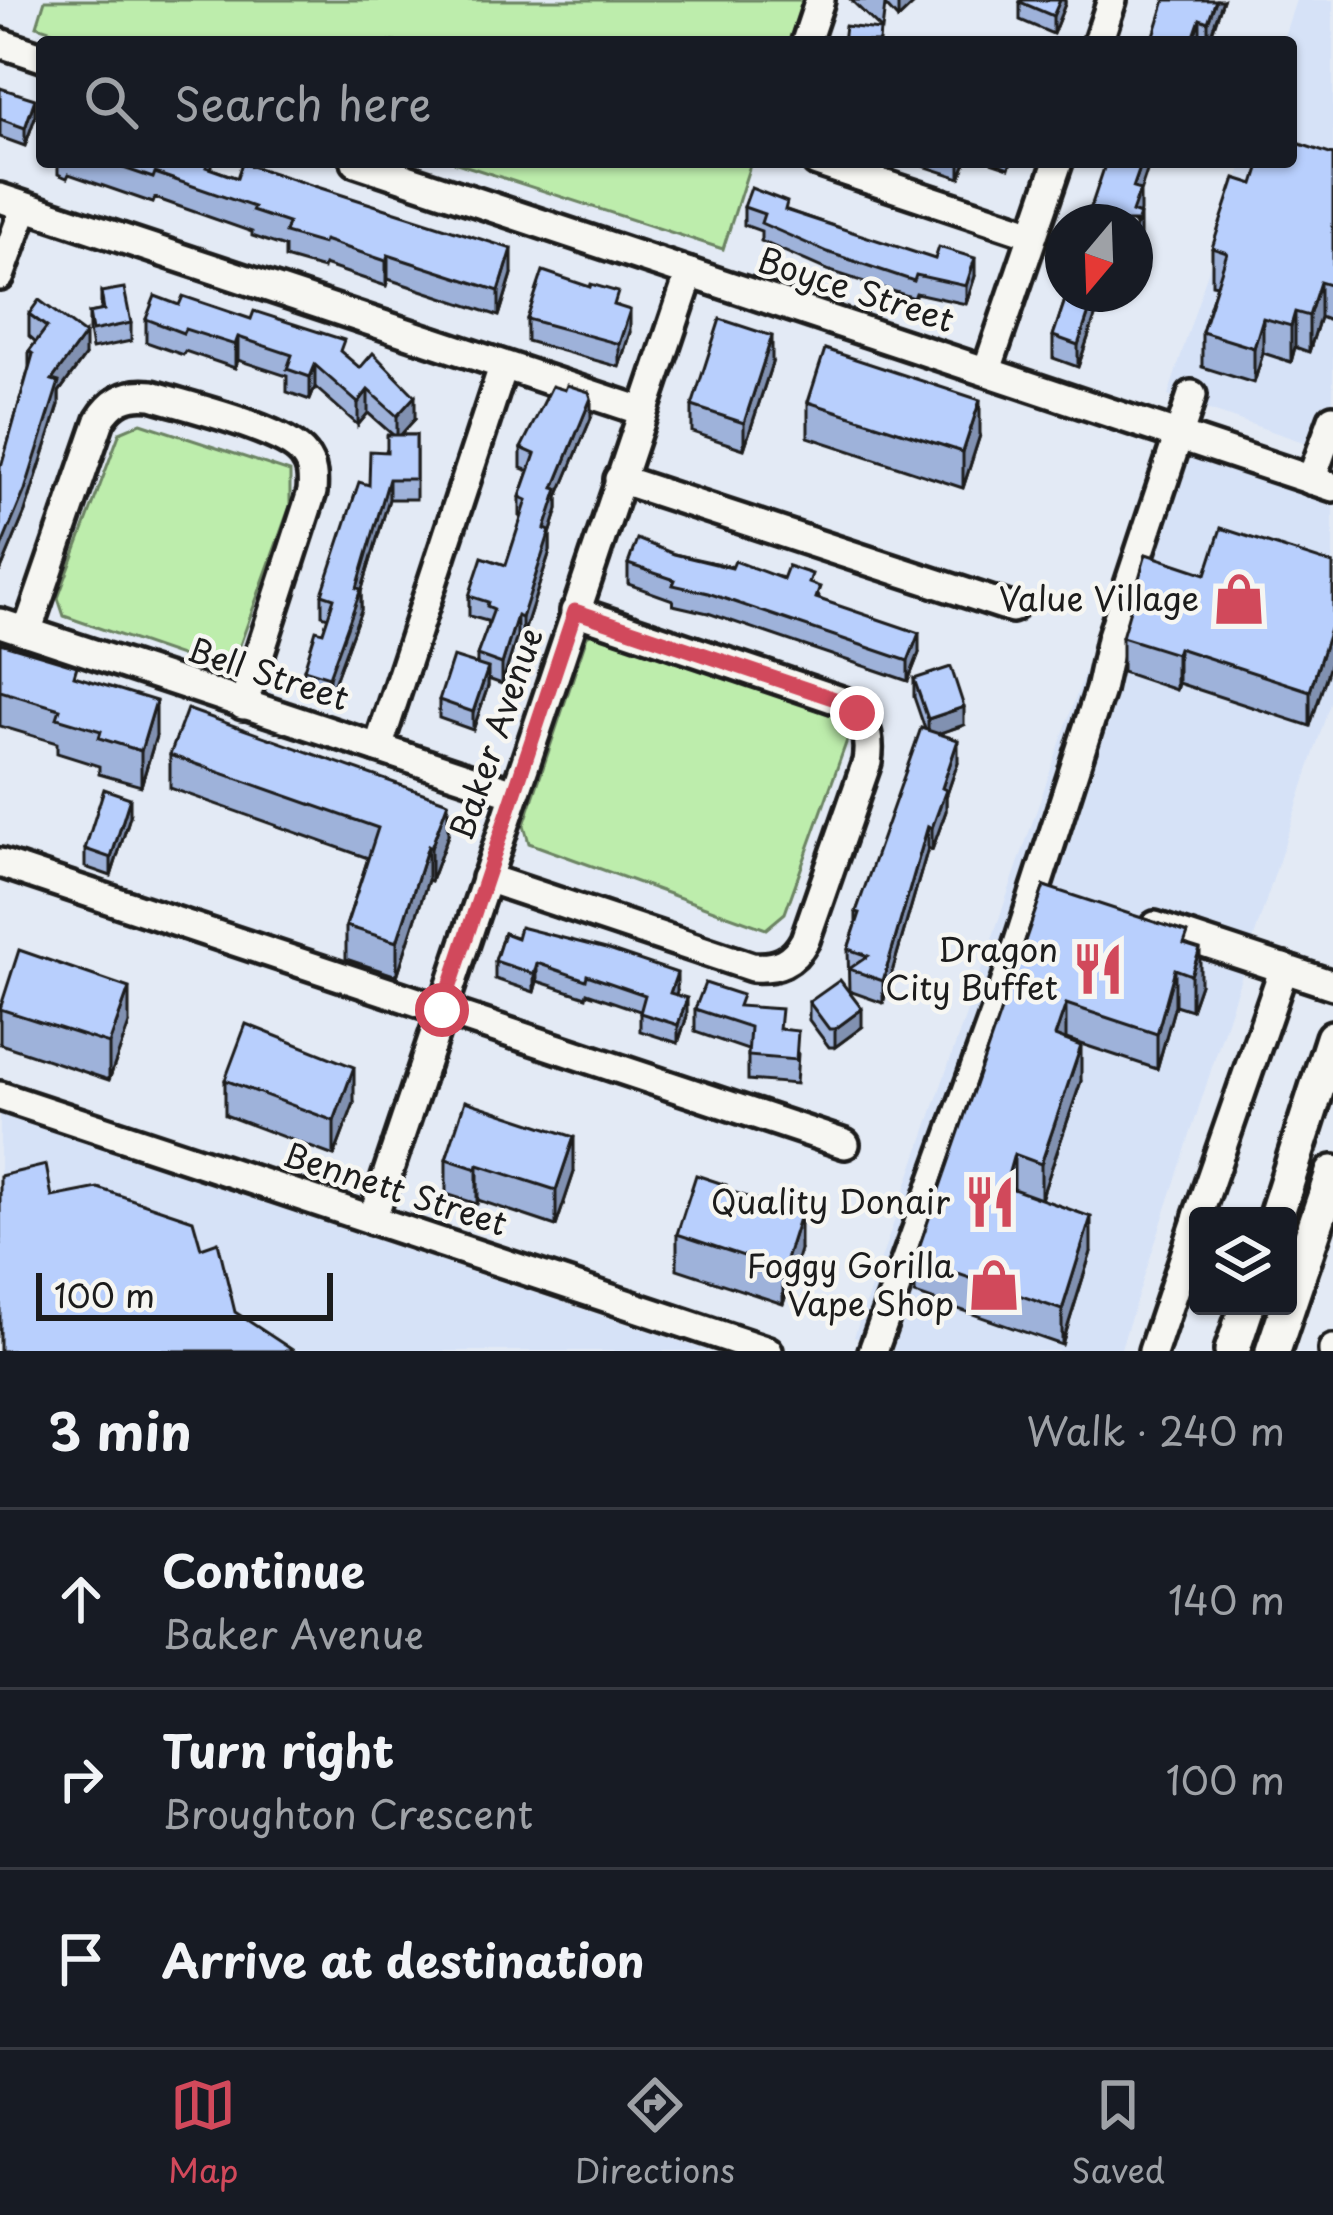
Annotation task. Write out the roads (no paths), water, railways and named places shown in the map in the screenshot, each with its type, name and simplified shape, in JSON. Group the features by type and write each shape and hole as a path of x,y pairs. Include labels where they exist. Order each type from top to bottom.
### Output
{"main road":[{"path":"1279,1207 1333,1038"},
{"path":"1273,1351 1333,1173"},
{"path":"1232,1351 1244,1315"}],"street":[{"path":"808,36 820,0"},
{"path":"1100,36 1112,0"},
{"path":"0,44 36,55"},
{"name":"Boyce Street","path":"374,168 1322,483"},
{"path":"835,168 1034,234"},
{"path":"987,370 1056,168"},
{"path":"0,276 13,203 642,411"},
{"name":"Baker Avenue","path":"372,1220 690,273"},
{"path":"378,748 503,367"},
{"path":"13,627 100,420 117,400 137,393 152,395 277,436 309,462 312,492 243,705"},
{"path":"873,1351 1047,890 1192,395"},
{"path":"1322,483 1333,419"},
{"path":"619,479 1012,608"},
{"path":"486,878 752,967 775,967 798,953 805,940 867,762 869,740 863,722 844,702 575,611"},
{"name":"Bell Street","path":"13,627 514,793"},
{"path":"0,863 845,1144"},
{"path":"1131,918 1333,985"},
{"path":"1201,1207 1284,968"},
{"name":"Bennett Street","path":"0,1096 768,1351"},
{"path":"1153,1351 1189,1243"}],"place":[{"name":"Value Village","path":"1239,599"},
{"name":"Dragon City Buffet","path":"1098,969"},
{"name":"Quality Donair","path":"990,1202"},
{"name":"Foggy Gorilla Vape Shop","path":"994,1285"}]}
